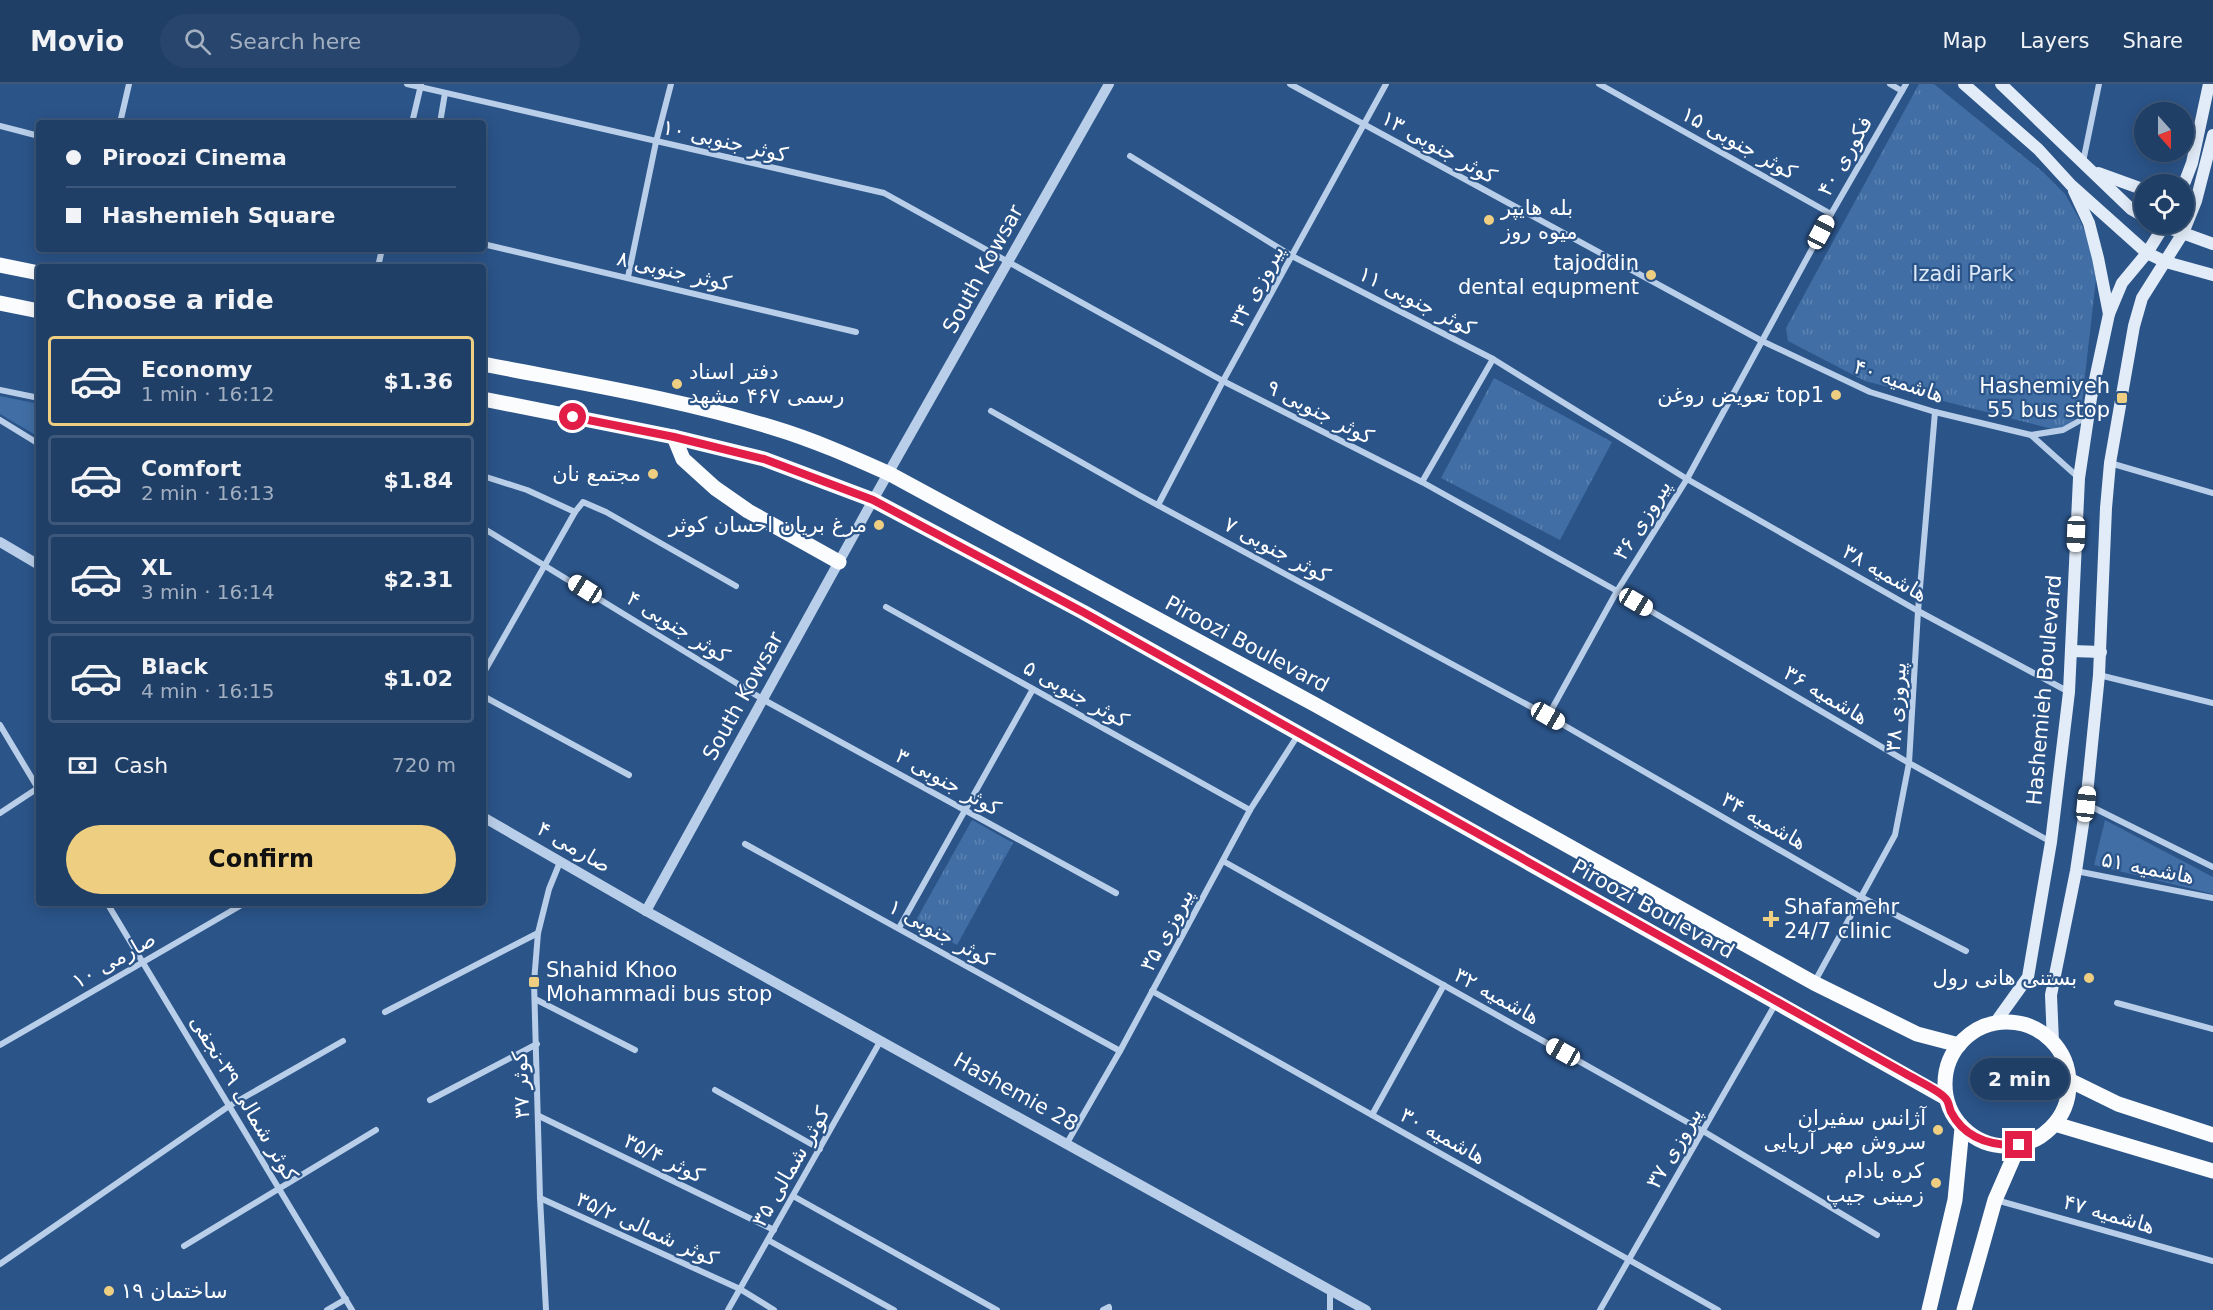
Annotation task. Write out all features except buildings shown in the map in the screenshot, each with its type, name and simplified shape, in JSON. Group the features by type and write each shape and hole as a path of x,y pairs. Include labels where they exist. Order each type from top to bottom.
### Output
{"main road":[{"path":"1964,84 2038,149 2071,185 2147,253 2166,262 2213,274"},
{"path":"2188,174 2209,84"},
{"path":"2005,85 2086,167 2134,211"},
{"path":"2194,206 2210,164 2213,135"},
{"path":"2086,167 2134,186"},
{"path":"2071,185 2089,223 2109,314"},
{"name":"Hashemieh Boulevard","path":"1995,1023 2028,976 2051,843 2069,692 2079,478 2088,416 2109,314 2122,283 2147,253 2157,234"},
{"path":"2053,1042 2051,995 2076,871 2086,804 2102,652 2106,508 2110,463 2134,326 2142,298 2182,234"},
{"path":"2186,234 2213,244"},
{"path":"0,265 36,272"},
{"path":"0,303 36,309"},
{"name":"Piroozi Boulevard","path":"486,365 665,400 774,428 842,452 890,474 1314,704 1814,983 1917,1034 1959,1045"},
{"name":"Piroozi Boulevard","path":"486,400 674,437 764,459 873,500 1083,612 1946,1098"},
{"path":"674,437 683,459 715,488 748,511 839,562"},
{"path":"2072,651 2102,652"},
{"path":"1995,1023 2016,1023 2037,1029 2053,1042 2064,1060 2069,1080 2068,1096 2055,1124 2038,1138 2019,1145 1997,1146 1978,1140 1962,1128 1951,1112 1946,1098 1945,1079 1949,1061 1959,1045 1973,1032 1995,1023"},
{"path":"2069,1080 2118,1104 2213,1135"},
{"path":"2055,1124 2213,1171"},
{"path":"1929,1310 1955,1200 1962,1128"},
{"path":"1964,1310 1995,1200 2019,1145"}],"street":[{"path":"121,120 129,84"},
{"name":"کوثر جنوبی ۱۰","path":"407,84 884,193 1009,262"},
{"path":"628,278 656,142 671,84"},
{"name":"South Kowsar","path":"646,911 873,500 890,474 1109,84"},
{"name":"کوثر جنوبی ۱۳","path":"1290,84 1762,341"},
{"name":"پیروزی ۳۴","path":"1158,505 1223,381 1386,84"},
{"name":"کوثر جنوبی ۱۵","path":"1599,84 1831,214"},
{"path":"1890,84 1902,91"},
{"name":"فکوری ۴۰","path":"1762,341 1831,214 1906,84"},
{"path":"2086,167 2099,84"},
{"path":"413,120 421,86"},
{"path":"441,120 446,93"},
{"path":"0,126 36,135"},
{"name":"کوثر جنوبی ۱۱","path":"1130,156 1292,256 1493,359 1688,479"},
{"name":"کوثر جنوبی ۸","path":"486,245 856,332"},
{"name":"کوثر جنوبی ۹","path":"1009,262 1223,381 1422,483 1617,591"},
{"name":"هاشمیه ۴۰","path":"1762,341 1870,392 1935,412 2031,435 2063,430 2088,416"},
{"name":"پیروزی ۳۶","path":"1548,716 1617,591 1688,479 1762,341"},
{"path":"1422,483 1493,359"},
{"path":"0,390 36,397"},
{"name":"کوثر جنوبی ۷","path":"991,411 1158,505 1548,716"},
{"name":"پیروزی ۳۸","path":"1814,983 1895,835 1909,763 1918,611 1935,412"},
{"path":"0,420 36,442"},
{"name":"هاشمیه ۴۰","path":"2031,435 2079,478"},
{"path":"2110,463 2213,493"},
{"path":"486,478 527,490 575,512"},
{"name":"هاشمیه ۳۸","path":"1688,479 1918,611 2069,692"},
{"path":"486,669 575,512 583,502 606,512 736,586"},
{"name":"کوثر جنوبی ۴","path":"486,530 764,700"},
{"path":"0,542 36,563"},
{"name":"هاشمیه ۳۶","path":"1617,591 1909,763 2051,843"},
{"name":"کوثر جنوبی ۵","path":"886,607 1250,810"},
{"path":"2099,675 2213,703"},
{"path":"899,928 1033,688"},
{"path":"486,698 629,775"},
{"name":"کوثر جنوبی ۳","path":"764,700 1116,892"},
{"name":"هاشمیه ۳۴","path":"1548,716 1861,897 1966,951"},
{"path":"0,725 36,786"},
{"name":"پیروزی ۳۵","path":"1067,1143 1120,1051 1250,810 1299,734"},
{"path":"0,813 36,790"},
{"path":"2086,804 2213,867"},
{"name":"صارمی ۴","path":"486,819 646,911"},
{"name":"کوثر جنوبی ۱","path":"746,844 1120,1051"},
{"name":"هاشمیه ۳۲","path":"1223,861 1703,1131 1877,1235"},
{"name":"کوثر ۳۷","path":"546,1310 540,1198 535,999 538,933 549,889 560,862"},
{"name":"هاشمیه ۵۱","path":"2076,871 2213,898"},
{"name":"کوثر شمالی ۳۹-نجفی","path":"109,906 352,1310"},
{"name":"صارمی ۱۰","path":"0,1046 240,906"},
{"name":"Hashemie 28","path":"646,911 1366,1310"},
{"path":"385,1012 538,933"},
{"path":"1372,1115 1444,985"},
{"name":"هاشمیه ۳۰","path":"1152,992 1718,1310"},
{"path":"535,999 636,1050"},
{"name":"پیروزی ۳۷","path":"1600,1310 1776,1002"},
{"path":"2117,1003 2213,1029"},
{"name":"کوثر شمالی ۳۵","path":"728,1310 881,1040"},
{"path":"0,1264 229,1106 343,1041"},
{"path":"430,1100 537,1044"},
{"path":"715,1090 820,1149"},
{"name":"کوثر ۳۵/۴","path":"539,1116 774,1230"},
{"path":"184,1246 376,1130"},
{"path":"793,1196 997,1310"},
{"name":"کوثر شمالی ۳۵/۲","path":"540,1198 740,1289 774,1310"},
{"name":"هاشمیه ۴۷","path":"1995,1200 2213,1260"},
{"path":"768,1240 894,1310"},
{"path":"1330,1289 1330,1310"},
{"path":"327,1310 346,1299"}],"green space":[{"name":"Izadi Park","path":"1919,84 1934,84 2043,172 2065,194 2080,220 2089,242 2096,279 2081,411 2069,425 2056,430 1865,381 1788,341 1786,328"},
{"path":"1494,378 1612,442 1560,540 1441,478"},
{"path":"0,396 36,403 36,435 0,414"},
{"path":"972,820 1013,843 957,945 915,922"},
{"path":"2105,820 2213,877 2213,894 2094,865"}],"place":[{"name":"بله هایپر میوه روز","path":"1489,220"},
{"name":"tajoddin dental equpment","path":"1651,275"},
{"name":"دفتر اسناد رسمی ۴۶۷ مشهد","path":"677,384"},
{"name":"تعویض روغن top1","path":"1836,395"},
{"name":"Hashemiyeh 55 bus stop","path":"2122,398"},
{"name":"مجتمع نان","path":"653,474"},
{"name":"مرغ بریان احسان کوثر","path":"879,525"},
{"name":"Shafamehr 24/7 clinic","path":"1771,919"},
{"name":"بستنی هانی رول","path":"2089,978"},
{"name":"Shahid Khoo Mohammadi bus stop","path":"534,982"},
{"name":"آژانس سفیران سروش مهر آریایی","path":"1938,1130"},
{"name":"کره بادام زمینی جیپ","path":"1936,1183"},
{"name":"ساختمان ۱۹","path":"109,1291"}],"route":[{"path":"573,417 674,437 764,459 873,500 1083,612 1906,1074 1946,1098 1951,1112 1962,1128 1978,1140 1997,1146 2019,1145"}]}
